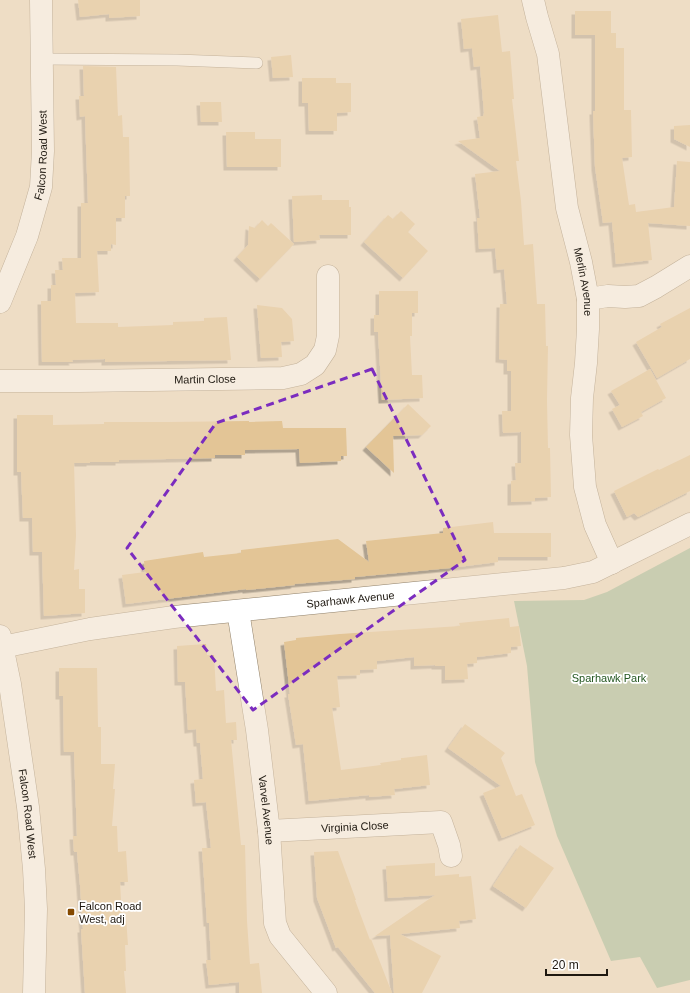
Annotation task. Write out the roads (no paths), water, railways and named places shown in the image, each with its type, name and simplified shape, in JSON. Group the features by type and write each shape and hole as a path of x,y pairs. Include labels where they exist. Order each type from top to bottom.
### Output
{"street":[{"name":"Falcon Road West","path":"0,302 27,236 41,187 43,151 41,0"},
{"name":"Merlin Avenue","path":"533,0 548,54 567,208 581,262 588,299 588,329 582,398 581,435 585,487 595,525 612,563"},
{"path":"588,299 608,296 639,296 656,288 690,266"},
{"name":"Martin Close","path":"0,381 283,378 301,374 315,365 325,350 328,336 328,276"},
{"name":"Sparhawk Avenue","path":"1,642 174,617 564,578 593,572 690,524"},
{"name":"Varvel Avenue","path":"238,611 257,730 269,831 275,923 280,936 326,993"},
{"name":"Falcon Road West","path":"1,642 10,684 34,869 36,909 34,993"},
{"name":"Virginia Close","path":"269,831 440,816 451,856"}],"lane":[{"path":"42,60 177,60 257,63"}],"place":[{"name":"Falcon Road West, adj","path":"71,912"}],"park label":[{"name":"Sparhawk Park","path":"609,678"}]}
